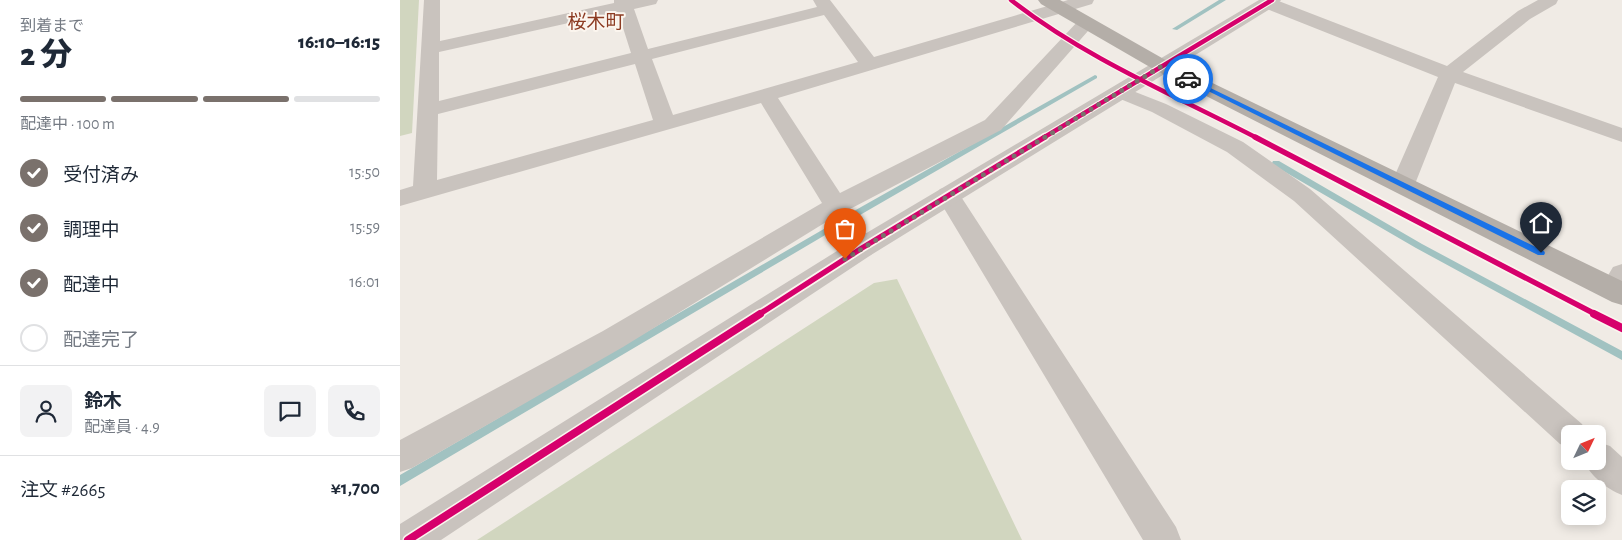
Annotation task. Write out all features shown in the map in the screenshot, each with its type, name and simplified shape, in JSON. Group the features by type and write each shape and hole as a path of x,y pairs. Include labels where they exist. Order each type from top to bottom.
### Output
{"highway":[{"path":"1053,4 1086,11 1162,66 1403,184 1619,286"}],"street":[{"path":"425,191 433,0"},
{"path":"430,49 623,3 650,0"},
{"path":"1403,184 1449,74 1524,15 1550,0"},
{"path":"408,540 862,248 1270,1 1449,74 1622,136"},
{"path":"623,3 665,123"},
{"path":"428,110 641,56 824,4 870,64"},
{"path":"400,198 766,95 870,64 1053,4"},
{"path":"400,457 613,339 835,206 993,125 1086,11"},
{"path":"1120,92 1159,108 1235,147 1302,195 1561,425"},
{"path":"766,95 862,248"},
{"path":"948,195 1163,540"},
{"path":"1606,464 1622,479"}],"green space":[{"path":"400,0 419,0 412,133 400,136"},
{"path":"897,279 1022,540 477,540 874,283"}],"waterway":[{"path":"1175,29 1223,0"},
{"path":"857,213 1095,77"},
{"path":"1276,163 1419,246 1622,356"},
{"path":"400,481 829,229"}],"cycle path":[{"path":"1011,0 1047,26 1106,60 1622,328"},
{"path":"408,540 862,248 1272,0"}],"way so far":[{"path":"845,259 1162,66 1188,79"}],"district":[{"name":"桜木町","path":"596,21"}],"route":[{"path":"1188,79 1541,253"}]}
